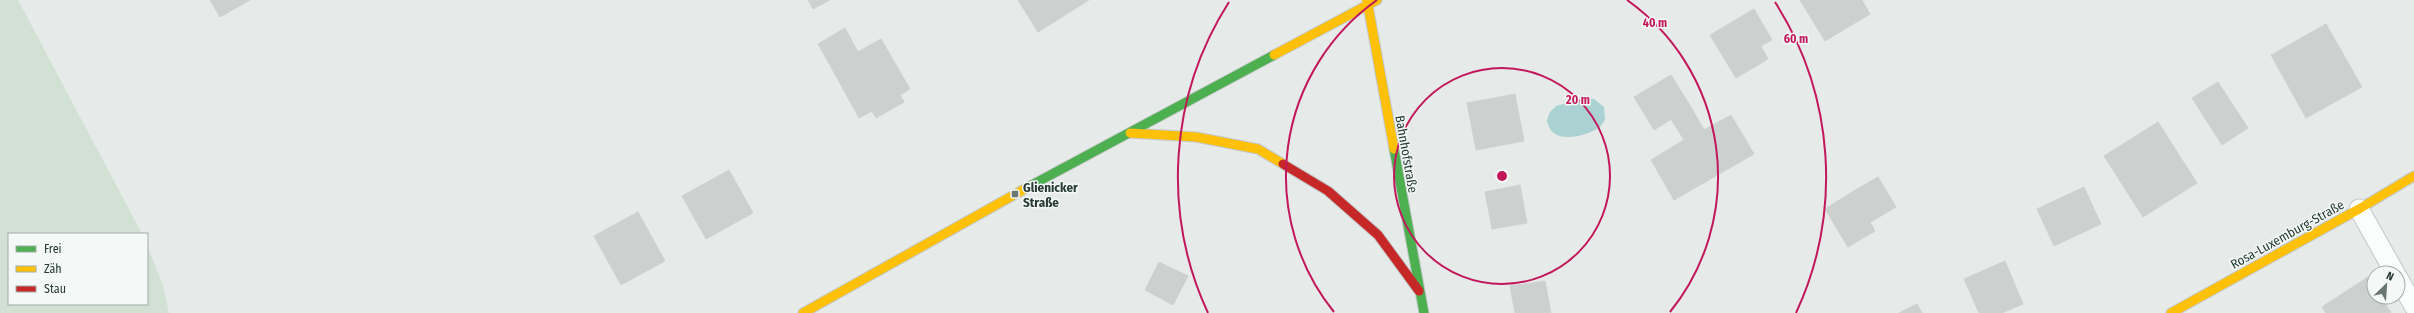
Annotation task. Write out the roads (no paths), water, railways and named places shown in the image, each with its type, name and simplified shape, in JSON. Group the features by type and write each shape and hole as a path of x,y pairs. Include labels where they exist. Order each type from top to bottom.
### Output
{"street":[{"path":"803,313 1015,194 1130,133 1367,3 1377,0"},
{"name":"Bahnhofstraße","path":"1367,3 1424,313"},
{"path":"1130,133 1196,137 1258,149 1328,191 1378,235 1419,291"},
{"name":"Rosa-Luxemburg-Straße","path":"2170,313 2359,209 2414,176"}],"lane":[{"path":"2359,209 2390,265"},
{"path":"2406,292 2414,306"}],"water":[{"path":"1585,98 1594,99 1604,107 1605,120 1600,127 1594,131 1577,136 1561,136 1554,133 1547,120 1550,112 1556,106"}],"place":[{"name":"Glienicker Straße","path":"1015,194"}]}
